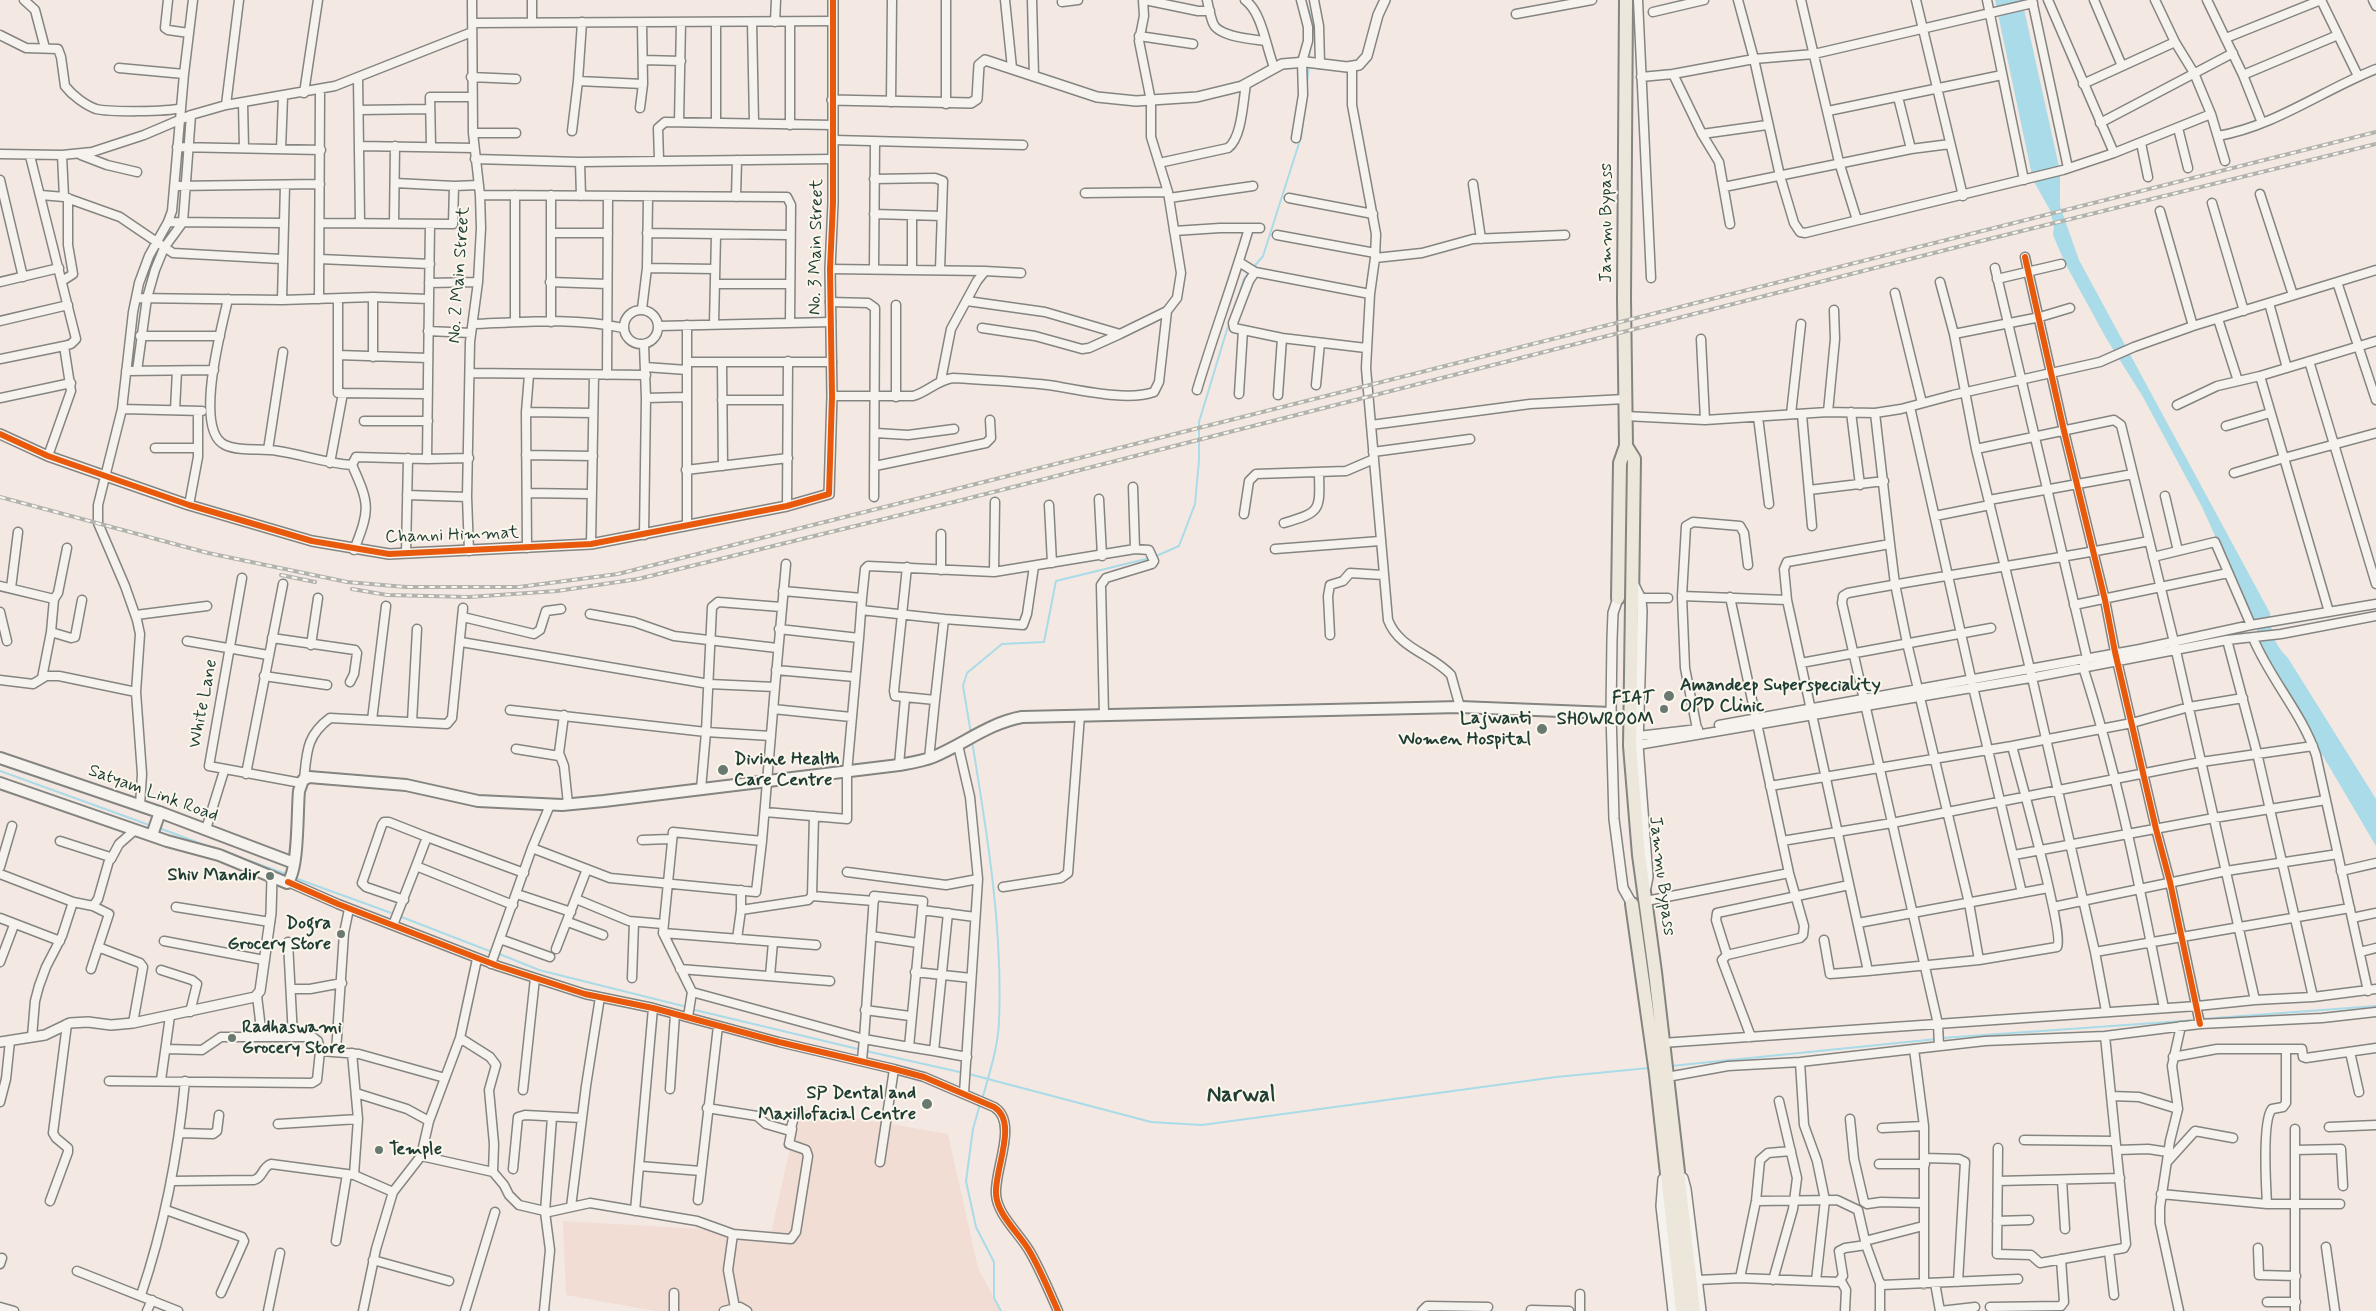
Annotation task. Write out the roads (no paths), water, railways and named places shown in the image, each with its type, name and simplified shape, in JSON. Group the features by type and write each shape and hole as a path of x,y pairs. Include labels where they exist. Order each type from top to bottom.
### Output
{"highway":[{"name":"Jammu Bypass","path":"1618,598 1620,463 1626,446 1624,399 1626,0"},
{"name":"Jammu Bypass","path":"1626,446 1634,459 1633,582 1636,821 1663,1075 1682,1311"},
{"name":"Jammu Bypass","path":"1632,904 1659,1044"},
{"name":"Jammu Bypass","path":"1670,1154 1694,1311"}],"main road":[{"path":"0,783 135,830 153,832 218,855 272,878 289,881 294,866 302,781 324,778 406,785 468,800 550,805 847,773 899,765 929,759 958,745 976,733 1022,717 1080,714 1460,707 1611,713"},
{"name":"Satyam Link Road","path":"0,758 140,806 159,815 206,829 294,866"},
{"path":"153,832 159,815"}],"street":[{"path":"24,0 34,10 45,48"},
{"path":"168,0 165,28 189,33"},
{"path":"140,806 142,774 136,692 140,643 136,615 98,523 104,476 131,371 143,271 175,222 186,116 181,108 193,0"},
{"path":"226,105 239,0"},
{"path":"304,93 318,0"},
{"name":"No. 2 Main Street","path":"469,551 467,497 471,333 478,282 481,228 480,195 473,132 471,78 472,0"},
{"path":"532,0 532,22"},
{"path":"775,22 776,0"},
{"name":"No. 3 Main Street","path":"829,494 832,396 830,269 834,140 832,100 833,0"},
{"path":"891,102 892,0"},
{"path":"946,0 946,104"},
{"path":"1005,0 1012,68"},
{"path":"1032,0 1034,76"},
{"path":"1062,2 1078,0"},
{"path":"832,396 919,394 941,380 953,378 1046,385 1112,394 1150,394 1154,392 1159,382 1167,311 1176,298 1181,273 1168,195 1151,137 1152,101 1139,50 1139,36 1144,16 1144,0 1198,11 1210,11"},
{"path":"1207,0 1212,23 1217,29 1238,37 1265,41"},
{"path":"1244,0 1252,6 1258,16 1274,67"},
{"path":"1296,138 1303,95 1304,62 1308,32 1301,0"},
{"path":"1314,0 1319,26 1319,64"},
{"path":"832,100 946,104 974,102 978,95 980,65 983,61 987,60 1097,97 1152,101 1197,97 1246,84 1274,67 1288,62 1359,65 1367,56 1378,14 1386,0"},
{"path":"1516,14 1592,0"},
{"path":"1638,0 1651,278"},
{"path":"1654,12 1704,0"},
{"path":"1738,0 1754,59 1767,125 1780,176 1794,223 1800,232 1810,233 2066,169 2141,143 2211,114"},
{"path":"1801,0 1840,162 1857,220"},
{"path":"1916,0 1963,196"},
{"path":"1988,0 1993,11 2002,75 2026,180"},
{"path":"2048,0 2114,153"},
{"path":"2155,0 2175,42 2194,73 2211,114 2225,161"},
{"path":"2208,0 2243,75 2262,123"},
{"path":"2226,38 2321,0 2358,76"},
{"path":"2372,0 2376,6"},
{"path":"2096,1 2122,66"},
{"path":"1641,76 1673,74 1754,59 1814,54 2031,2 2066,169"},
{"path":"472,22 833,21"},
{"path":"572,131 582,22"},
{"path":"679,122 681,22"},
{"path":"716,22 716,122"},
{"path":"752,22 754,122"},
{"path":"790,22 790,125"},
{"path":"640,108 644,60 642,23"},
{"path":"0,154 30,156 80,154 128,140 186,116 226,105 320,90 358,78 472,32"},
{"path":"0,35 26,48 56,48 59,51 65,86 90,106 102,110 162,112 181,108"},
{"path":"2243,75 2338,35"},
{"path":"1139,36 1193,44"},
{"path":"2084,84 2175,42"},
{"path":"2100,123 2233,53"},
{"path":"644,60 680,61"},
{"path":"1352,66 1352,104 1373,214 1375,255 1366,348 1373,456 1388,620 1391,628 1406,644 1451,675 1460,707"},
{"path":"119,68 184,74"},
{"path":"2218,136 2237,133 2262,123 2376,69"},
{"path":"1673,74 1702,134 1716,154 1730,224"},
{"path":"1828,111 2002,75"},
{"path":"358,78 360,223"},
{"path":"471,78 516,79"},
{"path":"578,80 643,84"},
{"path":"1159,163 1228,148 1234,144 1239,128 1246,84"},
{"path":"320,90 320,300"},
{"path":"1898,96 1910,149"},
{"path":"281,149 283,97"},
{"path":"431,146 430,97 472,97"},
{"path":"243,103 244,148"},
{"path":"359,110 430,110"},
{"path":"131,371 141,298 155,270 161,244 175,222 172,211 180,186 186,116"},
{"path":"659,160 658,128 665,122 754,122 833,126"},
{"path":"1702,134 1767,125"},
{"path":"2178,128 2188,168"},
{"path":"473,132 516,132"},
{"path":"834,140 1023,145"},
{"path":"874,269 875,142"},
{"path":"2141,143 2148,178"},
{"path":"1724,187 1840,162 1910,149 1950,144"},
{"path":"359,146 474,148"},
{"path":"394,223 395,146"},
{"path":"183,147 321,150"},
{"path":"80,154 107,165 137,172"},
{"path":"62,155 68,245 73,274 62,281"},
{"path":"0,358 64,346 71,344 76,339 30,156"},
{"path":"476,159 580,162 833,159"},
{"path":"736,196 737,160"},
{"path":"580,162 581,196"},
{"path":"874,179 941,179 943,185 940,270"},
{"path":"0,180 23,277"},
{"path":"395,183 454,186 479,185"},
{"path":"180,186 320,184"},
{"path":"1473,184 1481,239"},
{"path":"282,300 281,259 285,185"},
{"path":"321,223 453,224 454,186"},
{"path":"1085,193 1168,195 1253,186"},
{"path":"2260,194 2293,295"},
{"path":"41,195 66,198 120,217 176,254 281,259"},
{"path":"480,195 788,197 791,205 790,322"},
{"path":"514,322 515,195"},
{"path":"550,195 551,322"},
{"path":"607,375 608,196"},
{"path":"642,309 648,268 648,197"},
{"path":"1289,198 1373,214"},
{"path":"2212,203 2244,311"},
{"path":"2160,211 2193,326"},
{"path":"874,214 942,216"},
{"path":"912,216 912,270"},
{"path":"175,222 283,223"},
{"path":"427,459 430,224"},
{"path":"1196,390 1212,338 1242,264 1249,228"},
{"path":"1174,231 1260,228"},
{"path":"551,233 608,233"},
{"path":"647,233 790,235"},
{"path":"714,324 716,235"},
{"path":"1277,235 1375,255 1422,254 1467,240 1565,235"},
{"path":"2025,257 2040,317 2064,431 2106,600 2115,652 2170,882 2199,1016"},
{"path":"320,259 430,264"},
{"path":"1242,264 1254,272 1370,294"},
{"path":"1997,279 2061,264"},
{"path":"0,282 59,268"},
{"path":"648,268 715,269"},
{"path":"1995,268 2046,491 2087,658 2083,667 2115,779 2140,888 2164,1008"},
{"path":"830,269 1021,273"},
{"path":"1625,416 1705,420 1828,412 1875,413 1910,407 2051,374 2114,357 2130,348 2193,326 2376,270"},
{"path":"941,380 951,329 966,301 986,271"},
{"path":"1254,272 1232,325 1234,328 1282,338 1366,348"},
{"path":"429,283 478,282"},
{"path":"550,282 607,284"},
{"path":"1940,282 1954,334 1976,449 2030,669 2030,678 2058,791 2068,844 2106,1011"},
{"path":"2337,282 2376,400"},
{"path":"715,284 789,284"},
{"path":"1895,293 1922,403"},
{"path":"141,298 320,300 373,297 429,299"},
{"path":"373,297 373,356"},
{"path":"228,299 214,370 209,412 214,432 223,444 238,448 268,450 330,463 352,464"},
{"path":"338,299 338,393 428,394"},
{"path":"966,301 1045,312 1120,334"},
{"path":"830,302 868,303 874,306 873,396 876,433 874,497"},
{"path":"2270,303 2288,368"},
{"path":"0,321 68,306"},
{"path":"896,306 896,396"},
{"path":"1954,334 2040,317 2070,308"},
{"path":"642,309 652,313 659,326 653,340 644,345 634,344 626,337 623,328 626,318 633,311 642,309"},
{"path":"1828,412 1835,339 1834,310"},
{"path":"982,328 1035,336 1082,349 1089,348 1167,311"},
{"path":"2218,319 2238,381"},
{"path":"473,324 551,322 607,324 623,328"},
{"path":"659,326 831,322"},
{"path":"1791,414 1801,324"},
{"path":"687,325 687,525"},
{"path":"1238,394 1243,330"},
{"path":"428,331 471,333"},
{"path":"136,336 220,336"},
{"path":"1278,395 1282,338"},
{"path":"1701,339 1705,420"},
{"path":"2177,405 2217,386 2260,376 2376,341"},
{"path":"1316,386 1320,343"},
{"path":"644,345 646,398 644,535"},
{"path":"48,456 69,398 71,383 64,346"},
{"path":"268,450 282,352"},
{"path":"338,356 428,358"},
{"path":"787,506 786,400 788,361"},
{"path":"2309,361 2376,584"},
{"path":"471,374 607,375 722,362 832,362"},
{"path":"722,362 723,466"},
{"path":"131,371 214,370"},
{"path":"175,410 177,371"},
{"path":"527,548 526,412 530,375"},
{"path":"591,544 594,375"},
{"path":"2260,376 2329,612"},
{"path":"0,398 71,383"},
{"path":"330,463 342,393"},
{"path":"646,398 686,397"},
{"path":"1371,425 1530,404 1624,399"},
{"path":"722,400 786,400"},
{"path":"1910,407 2022,893"},
{"path":"122,409 209,412"},
{"path":"189,505 198,448 198,411"},
{"path":"526,412 593,413"},
{"path":"1851,412 1860,485"},
{"path":"1875,413 1895,584 1907,643 1969,903 1979,960"},
{"path":"2226,426 2270,413"},
{"path":"1802,415 1812,526"},
{"path":"1758,416 1769,504"},
{"path":"875,466 986,443 991,438 990,420"},
{"path":"1976,449 2114,420 2121,425 2176,650 2254,1000"},
{"path":"364,421 428,421"},
{"path":"876,433 908,435 954,429"},
{"path":"2234,473 2376,433"},
{"name":"Channi Himmat","path":"0,434 48,456 189,505 281,533 354,550 389,554 591,544 787,506 829,494"},
{"path":"1244,514 1246,492 1252,476 1275,472 1320,473 1346,471 1373,456 1470,439"},
{"path":"155,448 198,448"},
{"path":"526,455 593,456"},
{"path":"352,464 356,457 469,458"},
{"path":"406,554 408,458"},
{"path":"686,470 788,458"},
{"path":"352,464 365,494 366,519 354,550"},
{"path":"1284,523 1308,516 1316,510 1320,494 1320,473"},
{"path":"1935,516 2077,484 2132,474"},
{"path":"1808,490 1884,481"},
{"path":"1132,487 1136,549"},
{"path":"527,493 592,494"},
{"path":"407,495 467,497"},
{"path":"2165,496 2178,552"},
{"path":"1099,499 1102,556"},
{"path":"994,572 995,502"},
{"path":"1049,505 1052,563"},
{"path":"1698,732 1685,668 1682,596 1685,529 1690,523 1740,526 1744,533 1748,564"},
{"path":"11,588 18,532"},
{"path":"941,534 941,570"},
{"path":"1274,548 1380,541"},
{"path":"1939,1044 1938,1024 1842,603 1843,596 1848,593 1895,584 1949,577 2149,542"},
{"path":"2153,557 2215,542 2251,625"},
{"path":"1868,971 1787,600 1784,569 1787,562 1890,544"},
{"path":"42,678 51,632 54,599 58,593 67,548"},
{"path":"764,812 848,819 847,773 851,717 862,598 866,567 870,565 994,572 1136,549 1148,549 1152,558 1152,564 1106,578 1101,585 1104,715"},
{"path":"532,848 610,878 756,892 786,564"},
{"path":"861,610 1023,625 1027,614 1034,566"},
{"path":"907,567 895,696 935,700"},
{"path":"1330,635 1328,596 1330,585 1343,581 1350,573 1383,574"},
{"path":"2074,605 2106,600 2228,573"},
{"path":"187,641 230,649 242,578"},
{"path":"1633,582 1640,598 1642,610 1635,742 1973,683 2030,669 2174,642 2251,625 2278,622 2376,604"},
{"path":"246,774 283,584"},
{"path":"0,586 54,599"},
{"path":"783,591 862,598"},
{"path":"1682,596 1787,600"},
{"path":"1730,597 1789,873 1804,926 1803,935 1800,938 1727,955 1722,958 1722,963 1751,1037"},
{"path":"311,645 318,598"},
{"path":"1618,598 1613,613 1611,713 1615,828 1622,888 1632,904"},
{"path":"1640,598 1668,598"},
{"path":"51,632 71,638 75,636 82,600"},
{"path":"701,789 709,684 712,610 715,603 781,607"},
{"path":"136,615 207,606"},
{"path":"372,720 386,606"},
{"path":"206,829 224,771 302,781 309,742 326,721 334,717 447,724 451,720 464,608"},
{"path":"463,617 534,634 540,630 546,611 561,609"},
{"path":"0,612 7,641"},
{"path":"590,614 634,622 669,635 777,648"},
{"path":"1973,683 2030,678 2227,640 2281,634 2376,616"},
{"path":"929,759 944,619"},
{"path":"1801,663 1991,628"},
{"path":"412,722 417,629"},
{"path":"779,629 859,638"},
{"path":"272,638 356,651 355,672 350,682"},
{"path":"2255,638 2260,656 2313,746 2368,991"},
{"path":"2227,640 2257,753 2313,997"},
{"path":"461,642 709,684 775,687"},
{"name":"White Lane","path":"224,771 210,768 208,763 230,649 268,655"},
{"path":"776,670 855,677"},
{"path":"0,680 33,684 42,678 59,676 136,692"},
{"path":"264,676 326,685"},
{"path":"899,765 905,698"},
{"path":"1770,786 2045,740 2132,723 2189,707 2243,698"},
{"path":"773,709 851,717"},
{"path":"510,710 706,732 771,736"},
{"path":"1003,887 1061,878 1068,872 1080,714"},
{"path":"564,715 559,756 564,766 568,804"},
{"path":"958,745 970,798 978,879 967,1057 968,1095"},
{"path":"1824,940 1830,974 1979,960 2058,947 2060,941 2053,907 2012,746"},
{"path":"1782,841 1892,823 2201,762 2313,746"},
{"path":"516,749 559,756"},
{"path":"2014,856 2068,844 2326,800"},
{"path":"492,960 532,848 550,805"},
{"path":"741,910 808,900 812,896 814,816"},
{"path":"404,900 366,888 362,883 384,822 389,822 524,872"},
{"path":"0,867 12,826"},
{"path":"93,906 111,859 119,844 135,830"},
{"path":"688,1018 692,992 663,933 673,832 762,842"},
{"path":"396,919 427,836"},
{"path":"642,840 669,839 672,841"},
{"path":"60,841 108,855 111,859"},
{"path":"2053,907 2226,870 2338,854"},
{"path":"2341,871 2376,863"},
{"path":"416,866 513,905"},
{"path":"556,949 587,869"},
{"path":"847,872 946,885 978,879"},
{"path":"1645,896 1789,873"},
{"path":"0,874 73,902 93,906 109,914 91,969"},
{"path":"0,1042 45,1034 67,1024 88,1022 111,1026 133,1023 252,999 257,996 260,991 270,922 272,878"},
{"path":"289,881 349,909 396,919 476,958 492,960 535,978 600,997 653,1008 718,1026 863,1050 909,1048 967,1057"},
{"path":"1727,955 1716,920 1717,913 1849,885"},
{"path":"1858,923 2048,888"},
{"path":"738,939 741,910 740,890"},
{"path":"517,894 571,912"},
{"path":"812,896 874,901"},
{"path":"863,1050 874,896 923,901 910,1016 909,1048"},
{"path":"576,899 634,922 663,924"},
{"path":"32,1037 35,1001 39,986 46,967 60,941 73,902"},
{"path":"176,907 270,922"},
{"path":"2094,952 2350,908"},
{"path":"336,1052 344,933 349,909"},
{"path":"922,910 975,916"},
{"path":"934,1051 948,913"},
{"path":"2352,918 2376,913"},
{"path":"0,918 14,925 60,941"},
{"path":"568,922 603,935"},
{"path":"632,978 634,922"},
{"path":"0,962 14,925"},
{"path":"663,933 816,945"},
{"path":"871,936 918,943"},
{"path":"500,939 550,957"},
{"path":"164,941 264,960"},
{"path":"288,942 294,1037"},
{"path":"770,976 773,942"},
{"path":"98,947 140,963 143,967 133,1023"},
{"path":"2360,952 2376,948"},
{"path":"363,1311 373,1260 393,1192 421,1156 429,1121 460,1038 476,958"},
{"path":"680,969 830,982"},
{"path":"161,970 192,980 197,984 190,1012"},
{"path":"915,972 971,978"},
{"path":"522,1090 535,978"},
{"path":"292,989 310,989 342,983"},
{"path":"1663,1075 1728,1066 1800,1062 1914,1049 1939,1044 2104,1036 2181,1026 2199,1016 2254,1000 2313,997 2376,989"},
{"path":"692,992 863,1050 894,1069 968,1095 1000,1111 1004,1122 1004,1138 996,1188 997,1203 1040,1269 1058,1311"},
{"path":"257,996 262,1037"},
{"path":"571,1208 600,997"},
{"path":"635,1211 653,1008"},
{"path":"1659,1044 2164,1008 2199,1016 2322,1018 2376,1012"},
{"path":"865,1010 910,1016"},
{"path":"670,1089 675,1014"},
{"path":"161,1080 167,1049 170,1016"},
{"path":"50,1201 68,1152 68,1148 53,1133 67,1024"},
{"path":"698,1200 707,1108 718,1026"},
{"path":"2178,1311 2160,1223 2161,1194 2178,1109 2173,1074 2173,1057 2181,1026"},
{"path":"1998,1148 1997,1254 2031,1255 2040,1262 2122,1250 2126,1244 2112,1096 2104,1036"},
{"path":"109,1081 161,1080 312,1083 317,1080 320,1051 316,1039 294,1037 220,1037 202,1050 167,1049"},
{"path":"460,1038 490,1057 496,1065 489,1090 494,1144 493,1172"},
{"path":"0,1102 6,1079 10,1041"},
{"path":"2173,1057 2217,1049 2302,1049 2303,1057 2306,1058 2376,1048"},
{"path":"1914,1049 1924,1126 1924,1284"},
{"path":"2267,1204 2268,1115 2272,1109 2283,1107 2286,1103 2286,1049"},
{"path":"320,1051 352,1053 445,1078"},
{"path":"2350,1052 2359,1092"},
{"path":"336,1241 351,1174 358,1119 352,1053"},
{"path":"1800,1062 1804,1126 1817,1161 1824,1201 1816,1281"},
{"path":"880,1162 894,1069"},
{"path":"141,1296 166,1210 172,1181 180,1133 185,1081"},
{"path":"356,1093 407,1109 429,1121"},
{"path":"2112,1096 2139,1097 2178,1109"},
{"path":"1774,1280 1794,1202 1797,1170 1779,1101"},
{"path":"707,1108 745,1113 759,1117 766,1124 788,1130 792,1129"},
{"path":"421,1156 493,1172 504,1185 509,1195 519,1205 545,1212 590,1203 697,1221 733,1234 787,1239 793,1237 808,1154 806,1150 789,1144 796,1114"},
{"path":"180,1133 213,1134 217,1131 219,1115"},
{"path":"513,1169 518,1118 524,1115 582,1118"},
{"path":"544,1311 550,1250 545,1212 552,1116"},
{"path":"278,1124 358,1119"},
{"path":"1850,1119 1854,1159 1864,1202 1867,1204 1881,1202 1924,1203"},
{"path":"2329,1127 2376,1125"},
{"path":"1882,1128 1924,1126"},
{"path":"2295,1129 2295,1311"},
{"path":"2167,1162 2195,1131 2233,1138"},
{"path":"2024,1140 2115,1140"},
{"path":"2117,1150 2148,1148 2168,1152"},
{"path":"2295,1150 2341,1149 2343,1186"},
{"path":"1740,1278 1756,1201 1762,1157 1771,1152 1791,1151"},
{"path":"1670,1154 1686,1189 1701,1311"},
{"path":"1670,1154 1662,1206 1672,1311"},
{"path":"1879,1164 1959,1159 1965,1162 1958,1282"},
{"path":"172,1181 254,1180 260,1177 266,1166 271,1164 351,1174 393,1192"},
{"path":"639,1166 701,1172"},
{"path":"1998,1181 2120,1178"},
{"path":"2062,1180 2065,1229"},
{"path":"2161,1194 2267,1204 2340,1204"},
{"path":"1756,1201 1837,1200 1856,1208 1865,1243 1880,1284 1880,1311"},
{"path":"166,1210 242,1237 244,1241 221,1292"},
{"path":"465,1311 495,1212"},
{"path":"1997,1221 2029,1220"},
{"path":"1845,1311 1846,1290 1841,1281 1843,1276 1839,1252 1845,1248 1923,1226"},
{"path":"733,1234 728,1270 735,1308"},
{"path":"2326,1247 2335,1311"},
{"path":"2258,1248 2259,1275 2296,1276"},
{"path":"2109,1252 2114,1295"},
{"path":"268,1311 280,1253"},
{"path":"1990,1307 2062,1306 2064,1302 2061,1258"},
{"path":"373,1260 449,1281"},
{"path":"77,1271 178,1311"},
{"path":"1698,1280 1740,1278 1841,1281"},
{"path":"1880,1284 1886,1286 2018,1279"},
{"path":"1935,1283 1940,1311 1975,1307"},
{"path":"674,1293 674,1311"},
{"path":"1580,1294 1580,1311"},
{"path":"146,1311 152,1300"},
{"path":"2266,1302 2296,1302"},
{"path":"1422,1311 1427,1306 1488,1307"},
{"path":"0,1307 14,1311"},
{"path":"724,1311 735,1308 744,1308 747,1311"},
{"path":"1531,1310 1569,1311"}],"water":[{"path":"1995,0 2022,0 2060,171 2060,206 2079,260 2270,613 2272,632 2277,643 2376,799 2376,846 2267,661 2255,624 2202,507 2143,397 2106,338 2065,263 2053,235 2054,226 2050,210 2033,180"}],"waterway":[{"path":"1305,0 1312,19 1311,27"},
{"path":"1309,59 1310,46"},
{"path":"1306,91 1309,66"},
{"path":"1252,269 1263,256 1301,137 1304,113"},
{"path":"1232,316 1244,279 1249,272"},
{"path":"1154,557 1179,546 1195,504 1199,460 1199,422 1229,323"},
{"path":"971,734 963,686 967,673 1002,644 1044,642 1056,581 1150,558"},
{"path":"972,741 993,881 999,951 1000,987 997,1042 982,1100"},
{"path":"0,771 152,826"},
{"path":"159,828 218,850"},
{"path":"230,854 289,875"},
{"path":"295,878 394,914"},
{"path":"399,916 492,952"},
{"path":"497,953 539,970 687,1007"},
{"path":"2202,1019 2376,1006"},
{"path":"691,1009 862,1050"},
{"path":"1942,1038 2197,1020"},
{"path":"1671,1066 1937,1039"},
{"path":"866,1051 964,1073"},
{"path":"969,1074 1151,1122 1202,1125 1556,1077 1649,1068"},
{"path":"980,1104 973,1129 966,1181 976,1227 994,1262 994,1298 1001,1311"}],"railway":[{"path":"0,497 208,553 347,582 406,587 519,587 618,574 2376,132"},
{"path":"352,589 387,595 469,597 557,591 638,579 962,500 1977,242 2376,144"},
{"path":"281,575 315,582"}],"place":[{"name":"Amandeep Superspeciality OPD Clinic","path":"1669,696"},
{"name":"FIAT SHOWROOM","path":"1664,709"},
{"name":"Lajwanti Women Hospital","path":"1542,729"},
{"name":"Divine Health Care Centre","path":"723,770"},
{"name":"Shiv Mandir","path":"270,876"},
{"name":"Dogra Grocery Store","path":"341,934"},
{"name":"Radhaswami Grocery Store","path":"232,1038"},
{"name":"SP Dental and Maxillofacial Centre","path":"927,1104"},
{"name":"Temple","path":"379,1150"}],"district":[{"name":"Narwal","path":"1241,1096"}]}
